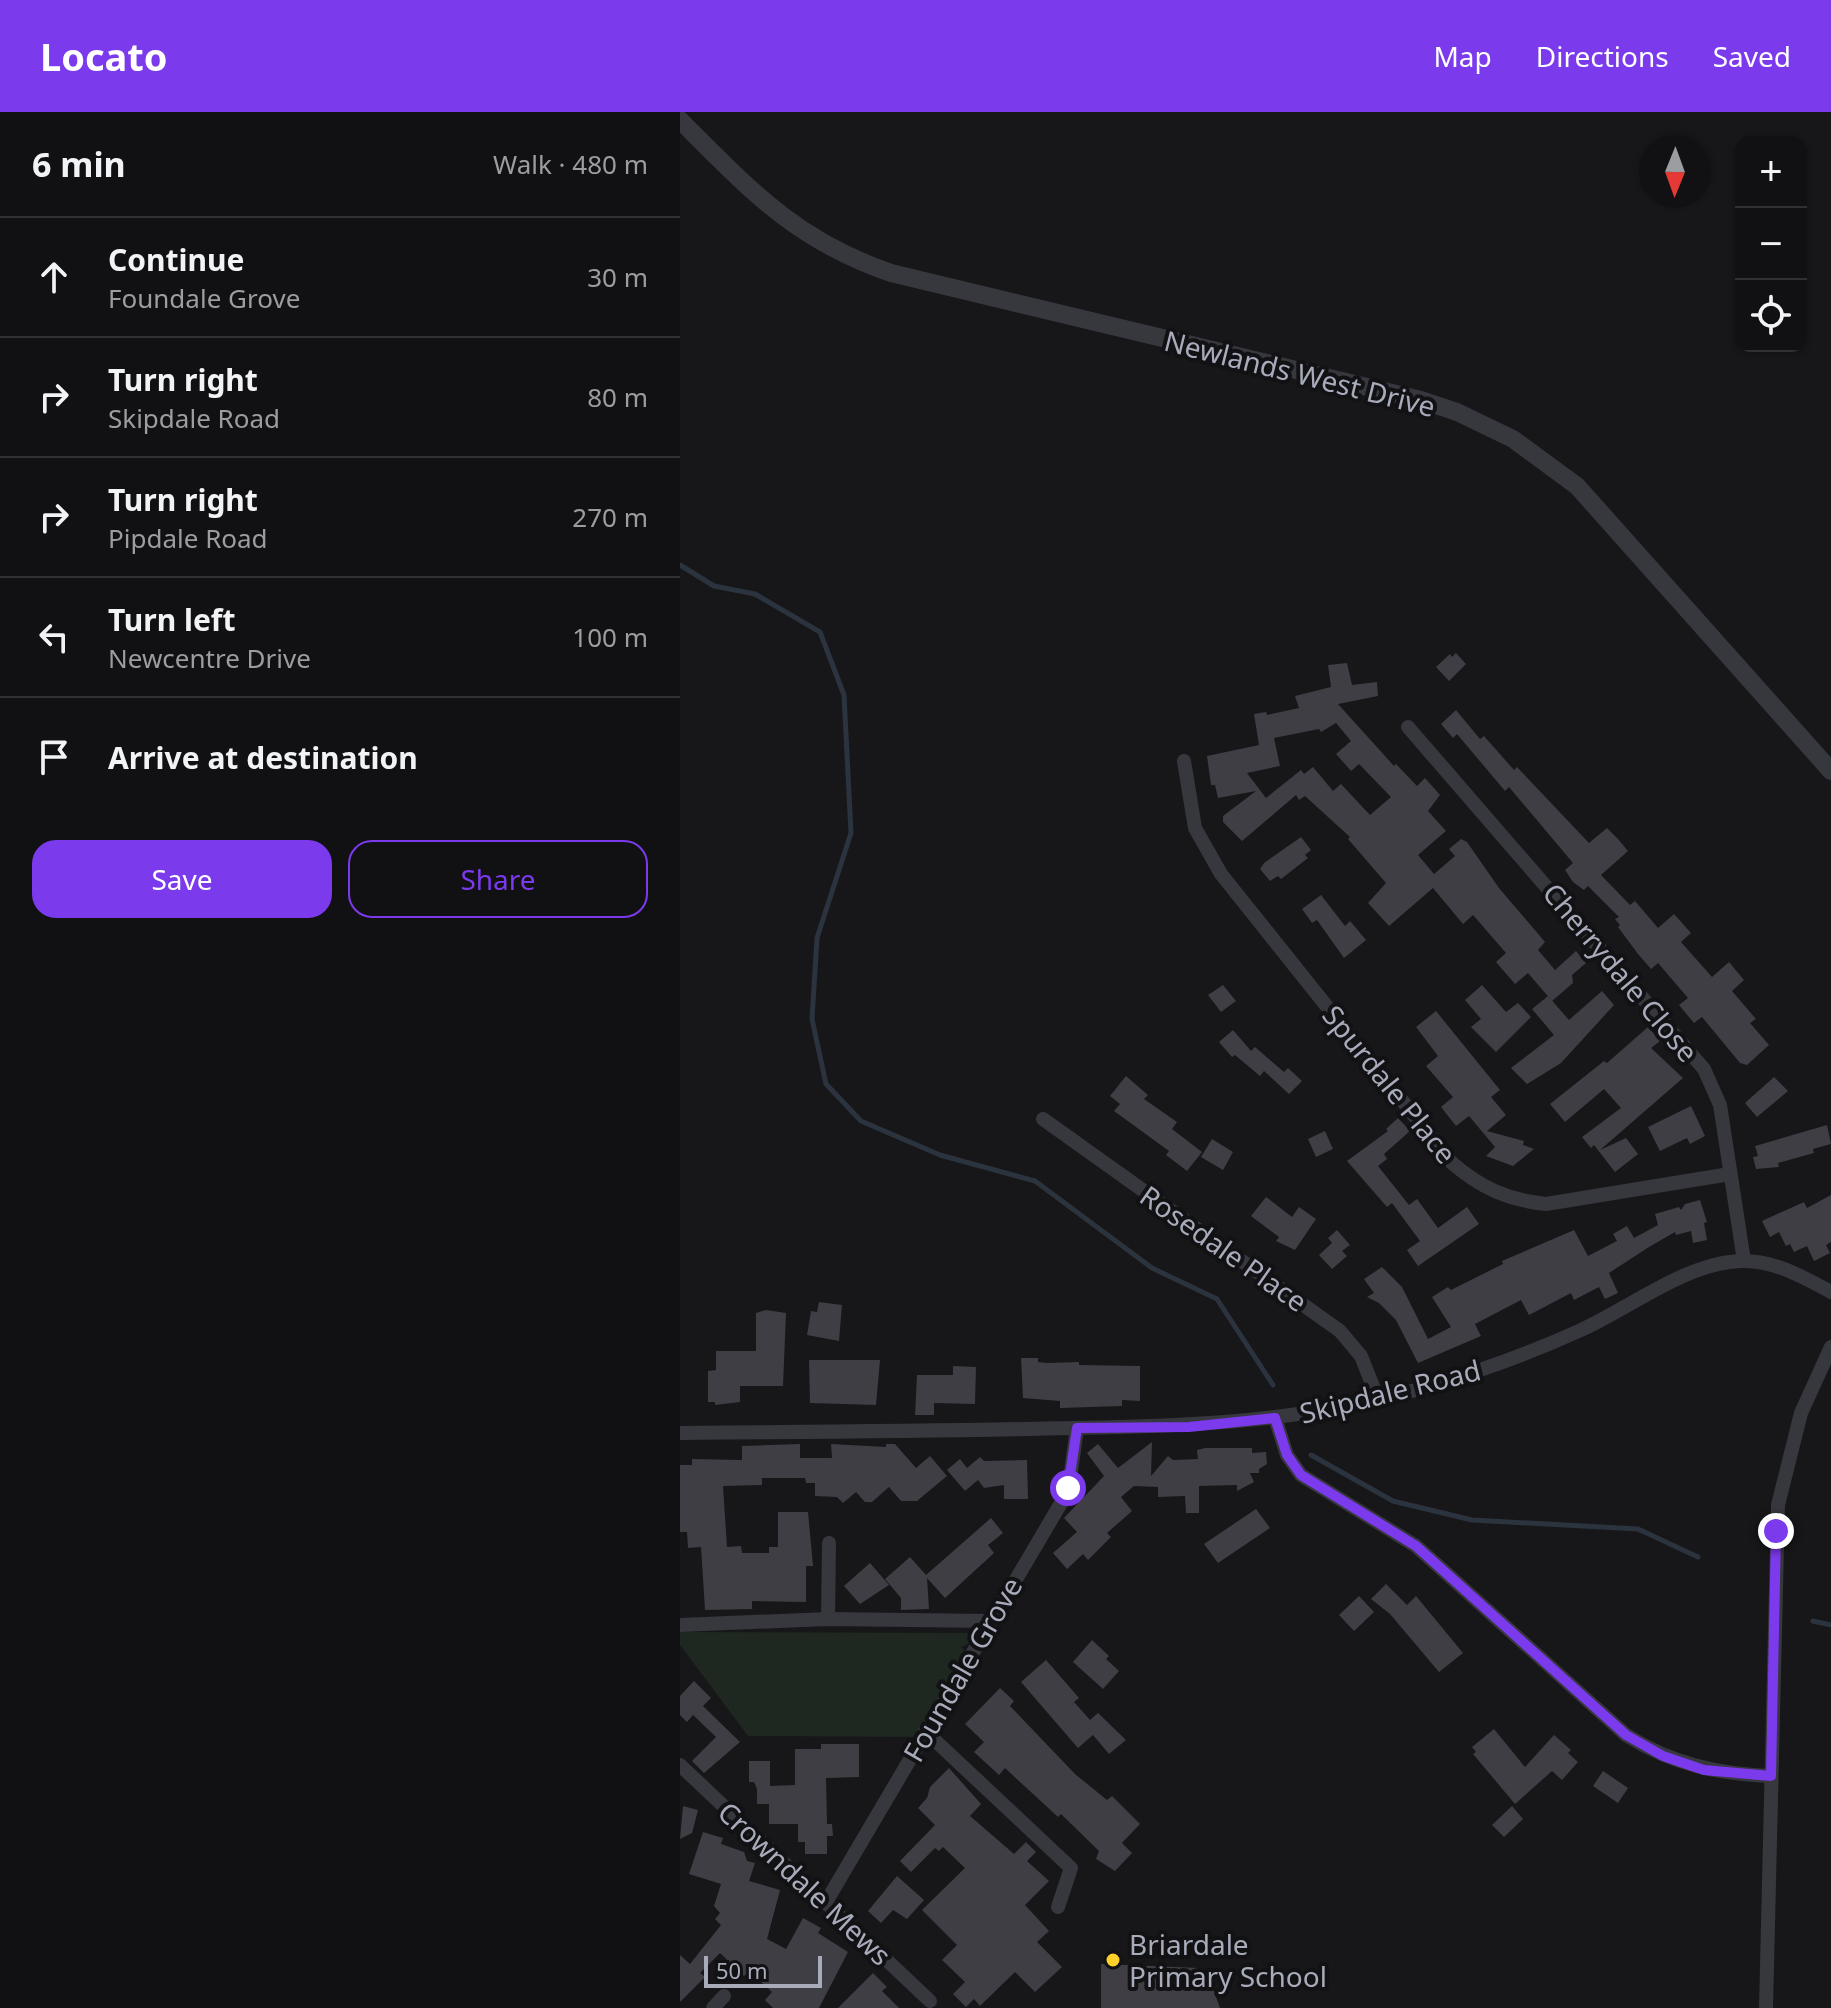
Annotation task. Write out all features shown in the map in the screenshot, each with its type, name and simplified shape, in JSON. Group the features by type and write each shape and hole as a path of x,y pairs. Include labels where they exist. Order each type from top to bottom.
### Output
{"street":[{"name":"Newlands West Drive","path":"680,120 772,211 816,241 859,262 922,280 1421,400 1457,412 1513,439 1544,458 1600,509 1831,771"},
{"name":"Cherrydale Close","path":"1408,727 1704,1069 1720,1105 1744,1261"},
{"name":"Spurdale Place","path":"1184,761 1195,828 1221,874 1452,1163 1473,1181 1518,1201 1546,1204 1730,1174"},
{"name":"Rosedale Place","path":"1043,1119 1340,1331 1361,1356 1378,1399"},
{"name":"Skipdale Road","path":"680,1433 1189,1427 1275,1418 1435,1385 1539,1348 1696,1273 1727,1262 1744,1261 1781,1267 1831,1292"},
{"path":"1766,2008 1778,1505 1801,1413 1831,1347"},
{"path":"1275,1418 1287,1455 1301,1475 1416,1546 1626,1735 1663,1756 1704,1770 1771,1776"},
{"name":"Foundale Grove","path":"826,1902 1068,1488 1077,1428"},
{"path":"828,1619 829,1543"},
{"path":"680,1625 828,1619 990,1621"},
{"path":"925,1731 1071,1868 1058,1907"},
{"name":"Crowndale Mews","path":"680,1765 930,2001"},
{"path":"713,2008 724,1996"}],"shaded area":[{"path":"680,1632 975,1633 971,1636 973,1642 961,1647 970,1655 945,1685 918,1737 748,1736 680,1645"}],"building":[{"path":"1456,653 1466,664 1449,681 1436,667 1450,654 1452,657"},
{"path":"1347,663 1352,685 1377,682 1378,696 1338,704 1394,766 1396,764 1417,786 1425,778 1440,795 1428,811 1446,831 1418,855 1434,874 1455,856 1449,849 1461,839 1467,842 1499,888 1545,942 1538,950 1555,970 1576,951 1586,963 1572,975 1573,983 1552,1001 1528,973 1515,984 1496,962 1506,953 1473,915 1463,924 1433,888 1389,926 1368,903 1386,883 1348,839 1350,837 1305,796 1299,800 1296,795 1242,841 1223,822 1223,816 1256,791 1218,798 1215,785 1211,785 1207,756 1259,745 1254,714 1266,712 1267,715 1299,708 1295,696 1331,687 1328,665","holes":["1336,723 1351,741 1336,754 1351,771 1359,764 1391,797 1370,815 1341,784 1333,791 1313,767 1304,774 1301,770 1266,798 1247,773 1280,766 1274,738 1319,729 1321,732"]},
{"path":"1456,710 1480,739 1484,736 1514,770 1517,767 1589,843 1607,828 1618,839 1628,851 1601,875 1630,905 1635,901 1658,928 1674,914 1691,933 1681,942 1712,977 1729,962 1744,980 1732,991 1756,1019 1750,1023 1769,1045 1747,1065 1740,1063 1702,1017 1694,1023 1679,1005 1688,998 1658,963 1651,969 1638,954 1618,927 1620,925 1615,919 1619,917 1588,886 1584,890 1573,882 1565,870 1573,863 1509,787 1505,791 1457,734 1453,738 1441,724"},
{"path":"1301,837 1311,850 1305,855 1308,858 1281,879 1278,876 1270,881 1260,869 1264,863"},
{"path":"1321,895 1345,926 1350,921 1366,940 1344,958 1317,920 1312,923 1302,909"},
{"path":"1223,985 1236,1001 1221,1012 1208,995"},
{"path":"1482,985 1506,1012 1518,1003 1531,1017 1496,1052 1471,1027 1481,1019 1465,1000"},
{"path":"1602,991 1614,1005 1561,1063 1527,1084 1511,1068 1554,1035 1532,1009 1548,996 1569,1020"},
{"path":"1436,1011 1500,1090 1491,1097 1506,1115 1487,1131 1524,1141 1523,1145 1534,1149 1513,1166 1486,1156 1495,1147 1469,1116 1456,1126 1441,1107 1453,1097 1426,1066 1438,1056 1416,1027"},
{"path":"1648,1027 1660,1041 1651,1048 1683,1078 1600,1150 1626,1138 1638,1154 1615,1172 1594,1145 1591,1148 1582,1137 1621,1108 1604,1089 1565,1122 1550,1104 1604,1061 1607,1063"},
{"path":"1233,1030 1251,1051 1255,1047 1284,1072 1288,1068 1302,1081 1289,1094 1264,1071 1260,1076 1235,1055 1232,1057 1219,1042"},
{"path":"1126,1076 1148,1095 1144,1099 1177,1122 1172,1129 1202,1152 1187,1171 1166,1155 1169,1151 1114,1111 1120,1104 1110,1096"},
{"path":"1774,1077 1788,1091 1757,1117 1745,1103"},
{"path":"1691,1106 1705,1136 1690,1144 1687,1138 1660,1151 1648,1127"},
{"path":"1398,1118 1410,1131 1384,1154 1387,1159 1378,1166 1409,1205 1417,1199 1438,1228 1467,1207 1479,1224 1418,1266 1407,1250 1420,1241 1392,1203 1387,1207 1347,1161 1388,1131 1386,1129"},
{"path":"1827,1125 1831,1144 1813,1149 1814,1153 1778,1163 1779,1167 1756,1169 1753,1157 1758,1156 1755,1146"},
{"path":"1325,1131 1333,1149 1316,1157 1308,1139"},
{"path":"1212,1139 1233,1152 1223,1170 1201,1157"},
{"path":"1831,1195 1831,1242 1826,1245 1830,1253 1814,1261 1807,1246 1794,1252 1790,1244 1786,1246 1779,1232 1770,1237 1762,1221 1804,1202 1807,1208"},
{"path":"1266,1197 1292,1217 1299,1207 1316,1219 1295,1250 1276,1241 1279,1237 1251,1216"},
{"path":"1700,1200 1707,1222 1704,1223 1707,1240 1693,1243 1691,1231 1676,1235 1675,1232 1649,1247 1609,1273 1618,1293 1605,1299 1599,1287 1574,1300 1571,1293 1529,1315 1521,1300 1475,1324 1481,1336 1418,1363 1396,1320 1379,1303 1367,1297 1374,1293 1364,1279 1382,1267 1402,1287 1428,1339 1451,1327 1432,1297 1448,1287 1451,1290 1503,1264 1502,1261 1574,1230 1588,1256 1617,1241 1613,1234 1627,1226 1634,1238 1658,1225 1655,1214 1679,1207 1681,1210 1685,1204"},
{"path":"1337,1230 1350,1245 1342,1251 1347,1256 1332,1269 1319,1255 1332,1243 1328,1238"},
{"path":"819,1302 842,1305 839,1341 807,1335 811,1311 817,1312"},
{"path":"766,1310 786,1313 783,1386 740,1386 740,1402 715,1405 715,1402 708,1402 708,1371 716,1370 716,1351 756,1351 756,1313"},
{"path":"1021,1358 1038,1358 1038,1362 1047,1363 1140,1366 1140,1401 1122,1400 1122,1406 1060,1408 1060,1401 1023,1398"},
{"path":"809,1360 880,1360 876,1405 810,1403"},
{"path":"953,1366 976,1367 975,1404 934,1403 934,1415 915,1415 917,1375 953,1375"},
{"path":"1152,1442 1151,1476 1168,1456 1173,1460 1198,1459 1197,1450 1205,1448 1252,1448 1252,1453 1266,1452 1267,1464 1259,1469 1259,1473 1250,1473 1254,1482 1237,1491 1237,1485 1199,1486 1199,1513 1186,1513 1185,1496 1158,1497 1158,1487 1134,1486 1121,1497 1132,1511 1107,1533 1111,1537 1088,1560 1083,1554 1067,1569 1053,1553 1077,1532 1064,1518 1104,1476 1087,1453 1098,1444 1118,1468"},
{"path":"800,1444 800,1458 832,1458 831,1444 886,1447 886,1444 895,1444 916,1468 930,1456 947,1476 917,1501 901,1501 889,1487 872,1502 865,1502 856,1492 843,1503 837,1497 815,1496 815,1483 806,1483 805,1478 762,1478 762,1485 723,1486 727,1547 741,1546 742,1553 769,1553 769,1547 778,1547 778,1512 808,1512 813,1566 806,1566 806,1602 752,1601 752,1609 705,1610 701,1547 688,1548 687,1532 680,1532 680,1465 692,1465 692,1459 742,1460 742,1446"},
{"path":"980,1457 984,1461 1027,1460 1028,1499 1004,1499 1004,1485 984,1488 978,1480 965,1491 947,1470 960,1459 967,1468"},
{"path":"1256,1509 1270,1528 1218,1563 1204,1544"},
{"path":"991,1518 1003,1533 988,1545 994,1553 945,1598 927,1578 929,1609 901,1610 901,1598 885,1579 910,1557 926,1575"},
{"path":"870,1563 889,1585 860,1604 844,1586"},
{"path":"1386,1584 1407,1605 1416,1596 1463,1653 1439,1672 1390,1614 1371,1599"},
{"path":"1359,1596 1374,1612 1354,1631 1339,1615"},
{"path":"1092,1640 1119,1671 1103,1689 1073,1662"},
{"path":"1046,1660 1079,1698 1074,1702 1090,1720 1098,1713 1126,1740 1109,1754 1093,1735 1078,1748 1021,1682"},
{"path":"694,1681 711,1698 703,1706 740,1742 704,1773 692,1761 716,1737 693,1715 687,1722 680,1715 680,1696"},
{"path":"1000,1688 1014,1701 1010,1706 1075,1774 1107,1800 1112,1796 1140,1824 1122,1843 1132,1853 1115,1871 1096,1859 1099,1851 1061,1814 1058,1817 1005,1768 999,1775 974,1752 984,1742 965,1724"},
{"path":"1494,1729 1525,1767 1554,1735 1571,1750 1568,1753 1578,1762 1562,1780 1552,1771 1515,1804 1473,1754 1476,1752 1472,1747"},
{"path":"821,1744 859,1744 859,1777 826,1778 827,1824 832,1824 833,1836 827,1836 827,1854 805,1854 805,1842 798,1842 798,1824 769,1824 769,1804 757,1804 757,1789 754,1782 749,1782 749,1761 770,1761 770,1786 795,1785 795,1749 821,1749"},
{"path":"949,1768 981,1804 970,1816 1014,1854 1026,1842 1036,1852 1027,1861 1049,1881 1025,1905 1049,1931 1037,1942 1062,1967 1035,1992 1015,1972 980,2006 974,1999 966,2007 953,1994 965,1982 942,1960 957,1945 922,1910 965,1868 943,1847 939,1851 935,1848 911,1872 900,1861 935,1825 918,1808 927,1798 930,1787"},
{"path":"1603,1771 1628,1788 1618,1803 1593,1786"},
{"path":"683,1806 698,1810 692,1833 680,1839"},
{"path":"1512,1806 1523,1819 1504,1837 1492,1825"},
{"path":"703,1832 723,1838 721,1844 744,1852 747,1861 755,1863 749,1881 780,1890 767,1939 786,1949 803,1918 821,1928 818,1933 848,1952 819,2008 773,2008 765,2000 772,1992 749,1971 744,1976 720,1953 700,1973 705,1977 680,2002 680,1955 690,1964 721,1925 715,1919 720,1913 714,1906 721,1884 689,1874"},
{"path":"897,1876 924,1900 907,1919 893,1910 881,1923 868,1911"},
{"path":"1101,1964 1199,1968 1213,1989 1220,2008 1101,2008"},
{"path":"873,1973 887,1987 882,1991 899,2008 838,2008"}],"waterway":[{"path":"680,565 714,586 755,594 820,632 844,695 851,833 817,938 812,1019 826,1084 861,1121 940,1155 1035,1181 1152,1268 1217,1299 1273,1385"},
{"path":"1311,1455 1393,1501 1472,1520 1638,1529 1698,1557"},
{"path":"1813,1621 1831,1625"}],"place":[{"name":"Briardale Primary School","path":"1113,1960"}],"route":[{"path":"1068,1488 1077,1428 1189,1427 1275,1418 1287,1455 1301,1475 1349,1501 1416,1546 1626,1735 1681,1763 1704,1770 1743,1775 1771,1776 1776,1531"}]}
